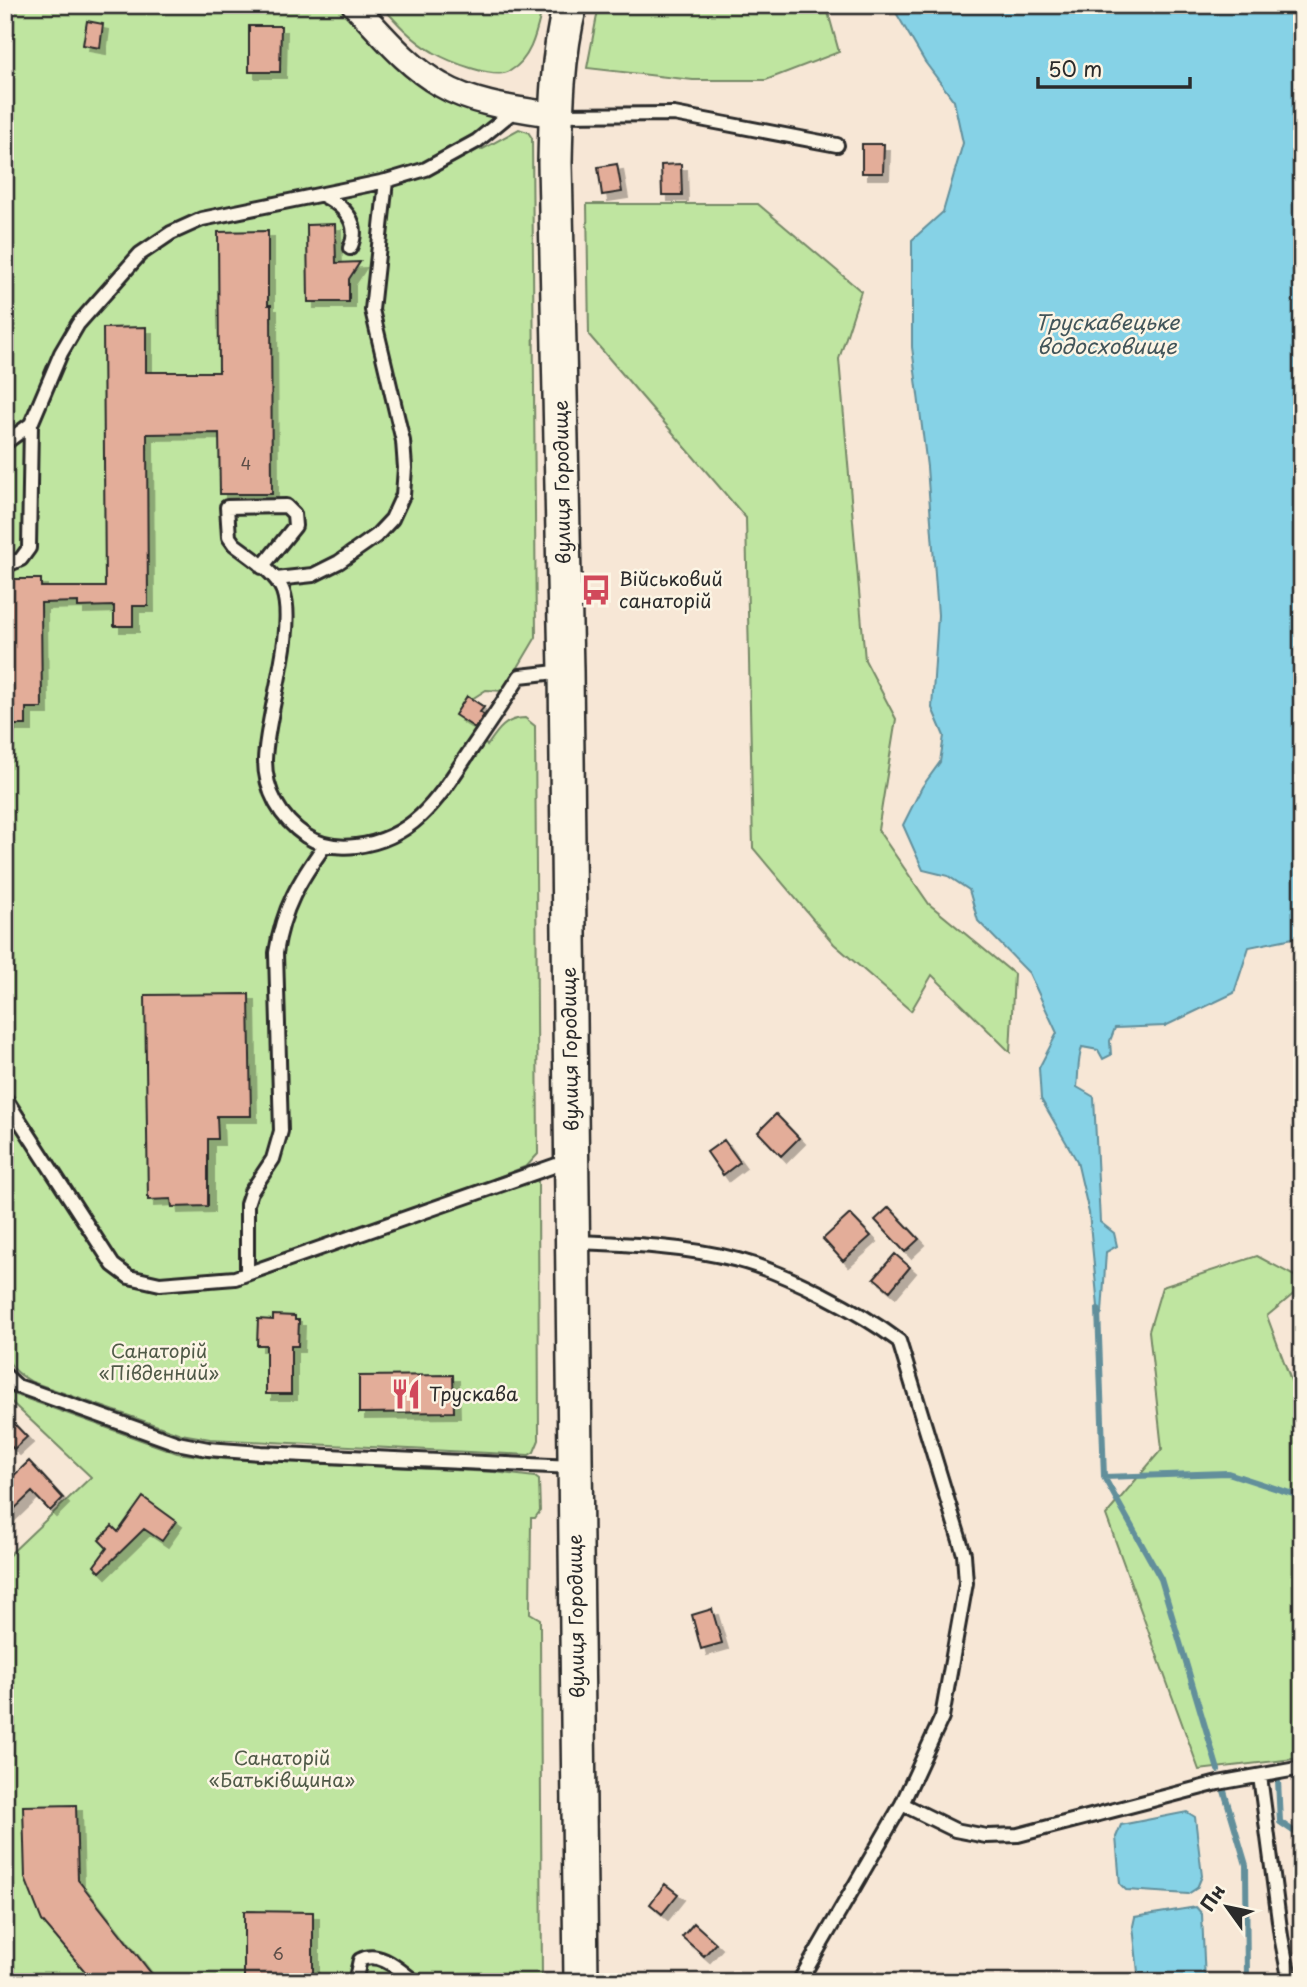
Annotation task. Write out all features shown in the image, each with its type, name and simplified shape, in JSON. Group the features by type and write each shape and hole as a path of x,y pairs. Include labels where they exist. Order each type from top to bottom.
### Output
{"street":[{"path":"354,5 401,53 436,82 482,101 556,116"},
{"name":"вулиця Городище","path":"570,5 556,116 566,671 573,1467 581,1982"}],"lane":[{"path":"5,566 21,559 29,548 31,424 61,353 78,324 140,254 171,233 202,219 386,181 426,169 477,141 516,109"},
{"path":"556,116 674,114 837,145"},
{"path":"276,579 313,575 339,562 376,536 392,519 403,495 403,441 372,310 386,181"},
{"path":"322,195 342,207 354,222 355,232 350,248"},
{"path":"5,443 31,424"},
{"path":"261,567 295,526 294,513 286,506 227,506 229,537 261,567 276,579 283,591 286,624 267,737 267,783 275,804 292,826 325,845 340,848 371,844 391,837 415,822 436,802 520,676 566,671"},
{"path":"247,1274 247,1204 251,1192 273,1159 281,1131 276,953 280,927 289,900 325,845"},
{"path":"5,1098 113,1265 130,1277 160,1284 222,1279 247,1274 571,1160"},
{"path":"573,1242 688,1250 740,1261 802,1285 877,1324 899,1341 964,1554 966,1583 942,1717 902,1804 799,1982"},
{"path":"5,1375 17,1386 177,1443 208,1449 573,1467"},
{"path":"902,1804 955,1830 986,1836 1018,1835 1218,1783 1302,1768"},
{"path":"1260,1776 1281,1936 1290,1982"},
{"path":"355,1982 360,1960 368,1956 383,1959 415,1982"}],"green space":[{"name":"Санаторій «Південний»","path":"5,5 340,5 393,58 496,110 489,123 469,137 481,150 519,129 528,132 532,138 536,637 504,691 486,690 472,699 484,707 480,712 486,716 477,730 487,746 498,731 512,720 525,718 535,726 538,1154 527,1166 493,1179 492,1193 538,1180 539,1440 534,1452 529,1455 210,1439 181,1434 32,1382 15,1370 5,1352"},
{"path":"381,5 543,5 536,33 524,58 510,71 494,73 449,60 426,48"},
{"path":"599,5 826,5 839,52 766,80 693,80 587,68"},
{"path":"587,204 758,204 861,291 839,359 865,660 896,719 878,830 929,904 1014,974 1010,1052 932,975 911,1011 834,944 753,848 746,518 589,335"},
{"path":"1257,1256 1302,1280 1302,1287 1267,1316 1302,1410 1302,1758 1199,1770 1106,1515 1162,1449 1149,1331 1162,1287"},
{"name":"Санаторій «Батьківщина»","path":"5,1391 177,1453 222,1459 494,1472 535,1477 539,1480 540,1511 535,1518 531,1518 530,1613 540,1619 542,1982 5,1982 5,1559 91,1477 5,1396"}],"water":[{"name":"Трускавецьке водосховище","path":"897,5 1302,5 1302,931 1298,937 1249,947 1234,993 1165,1026 1115,1028 1110,1041 1111,1055 1103,1059 1098,1050 1082,1047 1077,1087 1094,1097 1100,1222 1114,1233 1117,1246 1106,1252 1102,1313 1099,1317 1089,1213 1077,1161 1041,1099 1039,1068 1057,1033 1029,973 978,921 969,890 948,876 923,870 903,825 922,787 940,762 944,736 932,708 938,615 927,467 912,347 912,240 943,212 963,143 954,101 925,62 895,11"},
{"path":"1187,1812 1195,1817 1202,1876 1197,1888 1188,1894 1126,1890 1120,1884 1116,1837 1121,1825"},
{"path":"1196,1907 1202,1914 1205,1982 1139,1982 1133,1926 1135,1917"}],"building":[{"path":"87,21 103,24 100,48 83,45"},
{"path":"249,26 281,26 280,72 249,72"},
{"path":"862,144 884,144 883,173 862,173"},
{"path":"617,164 622,192 602,195 598,167"},
{"path":"681,164 682,195 662,195 661,165"},
{"path":"335,224 336,263 360,262 349,279 349,302 308,302 307,225"},
{"path":"268,231 272,494 220,494 219,433 147,434 148,606 133,606 133,626 114,626 114,606 78,607 78,602 41,603 42,708 26,708 26,725 5,725 5,579 41,579 41,587 105,587 103,328 146,327 146,372 219,372 218,232"},
{"path":"467,696 484,707 480,712 484,715 475,728 455,715"},
{"path":"249,994 251,1116 217,1116 218,1139 208,1139 208,1206 172,1207 171,1199 148,1200 145,995"},
{"path":"776,1114 799,1138 781,1156 758,1132"},
{"path":"724,1140 740,1162 723,1175 707,1152"},
{"path":"889,1207 919,1239 905,1252 875,1220"},
{"path":"850,1214 871,1236 843,1261 823,1239"},
{"path":"895,1254 910,1267 890,1291 874,1278"},
{"path":"273,1315 295,1316 295,1320 299,1320 298,1346 291,1346 291,1394 266,1394 266,1345 257,1345 258,1319 273,1320"},
{"name":"Трускава","path":"453,1375 454,1412 359,1413 359,1376"},
{"path":"5,1414 27,1437 14,1449 5,1441"},
{"path":"29,1461 63,1498 50,1511 32,1492 5,1518 5,1484"},
{"path":"143,1497 176,1521 162,1541 144,1529 100,1572 94,1566 107,1548 99,1540 112,1526 118,1532"},
{"path":"712,1609 722,1643 701,1649 692,1615"},
{"path":"76,1805 78,1880 158,1982 94,1982 42,1921 25,1878 23,1806"},
{"path":"665,1884 678,1894 662,1914 650,1904"},
{"path":"244,1911 313,1912 313,1982 244,1982"},
{"path":"694,1923 716,1943 704,1956 682,1937"}],"waterway":[{"path":"1098,1309 1104,1477 1161,1579 1218,1770"},
{"path":"1104,1477 1228,1473 1293,1494 1302,1501"},
{"path":"1285,1774 1278,1780 1280,1822 1302,1837"},
{"path":"1224,1791 1246,1865 1247,1982"}],"place":[{"name":"Військовий санаторій","path":"596,590"},
{"name":"Трускава","path":"406,1394"}]}
